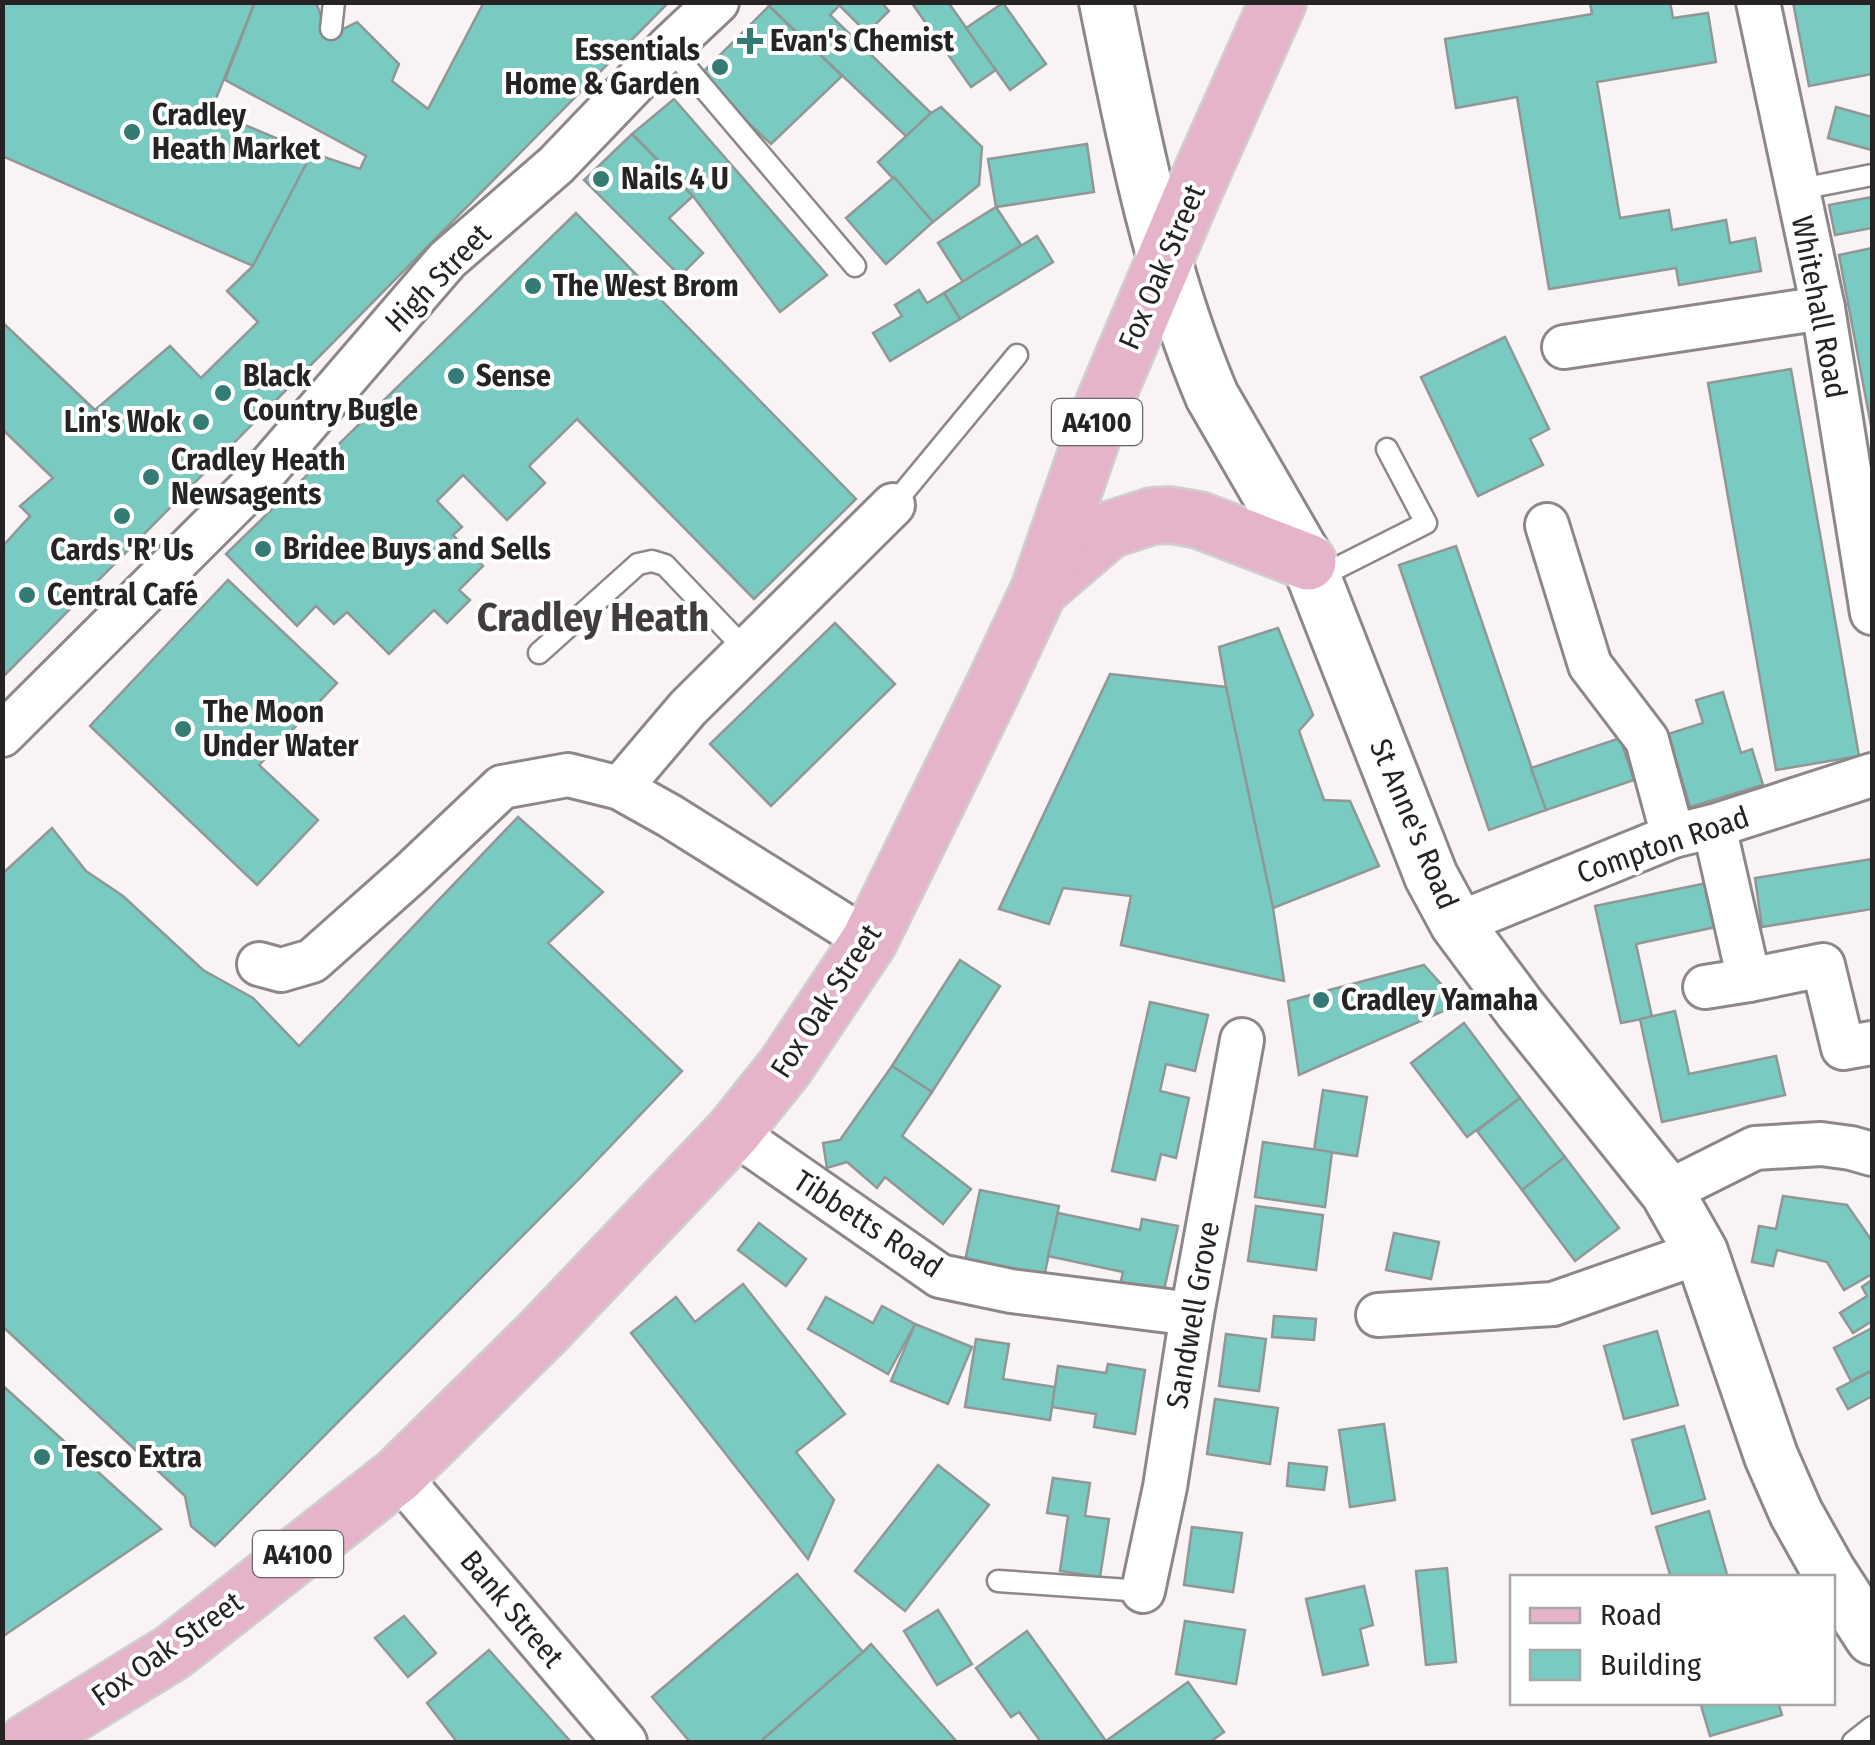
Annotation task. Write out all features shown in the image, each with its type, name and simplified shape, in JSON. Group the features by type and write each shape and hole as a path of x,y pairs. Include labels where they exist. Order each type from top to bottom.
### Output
{"main road":[{"name":"Fox Oak Street","path":"27,1742 174,1652 398,1474 543,1332 734,1132 785,1066 869,941 1039,590 1104,403 1278,2"},
{"path":"1039,590 1109,530 1152,516 1199,520 1311,570"}],"street":[{"name":"High Street","path":"2,735 256,482 448,260 556,165 717,2"},
{"name":"St Anne's Road","path":"1106,2 1129,116 1165,258 1201,370 1311,570 1431,876 1457,924 1521,1010 1667,1192 1701,1252 1771,1456 1831,1575"},
{"name":"Whitehall Road","path":"1758,2 1823,308 1872,613"},
{"path":"1564,346 1823,308"},
{"path":"620,788 688,708 893,505"},
{"path":"1547,524 1590,664 1647,740 1693,831 1750,980"},
{"path":"259,964 281,970 312,961 502,787 568,775 620,788 869,941"},
{"name":"Compton Road","path":"1457,924 1693,831 1872,775"},
{"path":"1705,987 1824,965 1842,1048 1872,1042"},
{"name":"Sandwell Grove","path":"1143,1591 1165,1487 1242,1040"},
{"name":"Tibbetts Road","path":"734,1132 940,1276 1011,1291 1192,1314"},
{"path":"1667,1192 1755,1148 1821,1144 1872,1154"},
{"path":"1378,1315 1553,1304 1701,1252"},
{"name":"Bank Street","path":"398,1474 625,1742"},
{"name":"St Anne's Road","path":"1835,1581 1872,1638"}],"lane":[{"path":"331,29 334,2"},
{"path":"669,47 855,266"},
{"path":"1796,190 1872,175"},
{"path":"893,505 1017,356"},
{"path":"1311,570 1426,523 1387,448"},
{"path":"540,653 638,564 652,561 665,565 746,650"},
{"path":"998,1581 1143,1591"},
{"path":"1853,1742 1872,1727"}],"building":[{"name":"Cradley Heath Market","path":"2,2 255,2 211,111 312,153 253,266 2,156"},
{"path":"255,2 312,2 325,26 337,32 357,22 399,64 392,81 428,109 484,2 669,2 2,678 2,547 30,516 20,506 53,478 2,429 2,322 95,410 170,346 201,378 258,322 227,291 253,266 312,153 360,169 366,156 225,80"},
{"path":"773,2 836,2 839,6 830,15 931,113 907,137 769,6"},
{"path":"836,2 881,2 889,11 867,33"},
{"path":"911,2 948,2 996,70 971,87"},
{"path":"1590,2 1670,2 1673,18 1708,13 1716,62 1597,82 1620,218 1669,210 1672,230 1726,220 1730,243 1755,238 1761,271 1679,285 1676,268 1549,289 1517,97 1456,108 1445,39 1592,14"},
{"path":"1793,2 1872,2 1872,74 1809,86"},
{"path":"1003,3 1046,64 1010,90 966,28"},
{"path":"769,6 842,76 771,144 699,76"},
{"path":"674,99 827,275 780,312 693,196 632,134"},
{"path":"941,107 982,147 979,185 933,222 878,162"},
{"path":"1836,107 1872,117 1872,150 1828,138"},
{"path":"632,134 693,196 669,218 703,253 680,276 584,180"},
{"path":"1087,144 1094,192 996,207 988,159"},
{"path":"894,177 933,222 886,264 846,218"},
{"path":"1872,197 1872,228 1835,235 1829,205"},
{"path":"996,207 1021,245 963,282 938,243"},
{"path":"576,213 856,499 754,599 577,419 529,466 545,483 507,520 463,475 437,501 462,527 453,535 483,566 459,590 470,600 447,623 434,610 389,654 347,612 334,624 316,606 297,626 226,554"},
{"path":"1037,236 1053,262 960,319 944,293"},
{"path":"1872,248 1872,431 1839,255"},
{"path":"919,290 927,303 944,293 960,319 890,361 873,333 902,316 895,305"},
{"path":"1505,337 1549,429 1530,439 1543,465 1478,496 1421,377"},
{"path":"1791,369 1859,756 1776,770 1708,383"},
{"path":"1456,546 1546,810 1489,830 1399,565"},
{"path":"228,580 337,683 259,765 318,820 257,885 90,726"},
{"path":"835,623 895,684 771,806 710,744"},
{"path":"1278,628 1313,715 1299,731 1324,800 1350,801 1379,866 1273,908 1219,647"},
{"path":"1110,674 1226,687 1273,908 1284,981 1121,945 1131,896 1063,888 1049,924 999,909"},
{"path":"1723,692 1741,753 1752,749 1763,785 1690,807 1668,734 1703,723 1696,700"},
{"path":"1620,738 1634,780 1546,810 1531,768"},
{"path":"518,817 603,892 548,943 682,1071 215,1546 191,1526 185,1496 2,1326 2,874 52,828 86,871 123,896 203,970 253,998 299,1046"},
{"path":"1872,859 1872,909 1762,927 1755,878"},
{"path":"1707,883 1716,927 1636,944 1652,1017 1621,1023 1595,906"},
{"path":"960,960 1000,986 932,1092 892,1066"},
{"path":"1424,965 1459,1004 1299,1075 1288,1001"},
{"path":"1150,1002 1208,1015 1195,1071 1166,1064 1160,1091 1189,1098 1176,1158 1161,1154 1155,1180 1112,1171"},
{"path":"1675,1011 1689,1074 1776,1056 1785,1095 1662,1122 1640,1019"},
{"path":"1464,1023 1520,1098 1467,1137 1411,1063"},
{"path":"892,1066 932,1092 902,1136 971,1189 943,1224 885,1177 877,1188 847,1162 827,1168 823,1143 840,1140"},
{"path":"1323,1090 1367,1097 1357,1156 1314,1150"},
{"path":"1520,1098 1565,1157 1522,1190 1477,1131"},
{"path":"1263,1142 1332,1152 1325,1207 1255,1197"},
{"path":"1565,1157 1619,1228 1575,1261 1522,1190"},
{"path":"980,1190 1059,1206 1044,1277 965,1261"},
{"path":"1783,1196 1847,1205 1872,1241 1872,1274 1844,1290 1827,1262 1777,1250 1773,1266 1752,1262 1759,1226 1776,1229"},
{"path":"1256,1206 1323,1215 1316,1270 1248,1261"},
{"path":"1058,1213 1140,1230 1142,1219 1178,1226 1163,1295 1120,1285 1123,1272 1048,1256"},
{"path":"759,1223 806,1259 786,1286 738,1250"},
{"path":"1394,1233 1439,1242 1431,1279 1386,1270"},
{"path":"1872,1280 1872,1321 1853,1333 1840,1313 1867,1296 1862,1287"},
{"path":"743,1284 845,1414 796,1452 834,1500 808,1559 631,1333 676,1297 695,1322"},
{"path":"826,1297 873,1323 882,1306 915,1324 888,1374 808,1329"},
{"path":"1274,1316 1316,1319 1314,1340 1272,1337"},
{"path":"915,1324 972,1347 948,1404 891,1381"},
{"path":"1872,1328 1872,1370 1851,1381 1834,1348"},
{"path":"1657,1331 1678,1405 1624,1419 1604,1346"},
{"path":"1226,1334 1266,1339 1259,1391 1219,1386"},
{"path":"976,1339 1009,1344 1003,1379 1055,1387 1050,1420 965,1407"},
{"path":"1108,1364 1145,1370 1135,1434 1094,1427 1096,1414 1052,1407 1058,1366 1106,1373"},
{"path":"1872,1371 1872,1396 1848,1409 1837,1389"},
{"name":"Tesco Extra","path":"2,1385 161,1529 2,1637"},
{"path":"1215,1399 1278,1408 1270,1464 1207,1454"},
{"path":"1384,1424 1395,1500 1350,1507 1339,1430"},
{"path":"1684,1426 1705,1499 1652,1514 1632,1440"},
{"path":"1289,1463 1327,1467 1324,1490 1287,1486"},
{"path":"938,1465 989,1505 905,1611 855,1571"},
{"path":"1053,1478 1090,1483 1085,1516 1109,1519 1100,1577 1060,1571 1068,1516 1047,1513"},
{"path":"1709,1511 1727,1575 1670,1575 1656,1527"},
{"path":"1192,1527 1242,1533 1233,1592 1184,1585"},
{"path":"1447,1568 1456,1662 1426,1665 1416,1571"},
{"path":"797,1574 863,1652 760,1742 690,1742 652,1697"},
{"path":"1364,1586 1373,1625 1360,1629 1368,1665 1323,1675 1306,1599"},
{"path":"938,1610 972,1664 937,1685 904,1631"},
{"path":"404,1616 436,1653 408,1677 375,1638"},
{"path":"1185,1621 1245,1630 1236,1684 1176,1674"},
{"path":"1027,1631 1106,1741 1188,1682 1224,1732 1210,1742 1041,1742 1019,1712 1011,1717 976,1668"},
{"path":"871,1644 957,1742 760,1742 863,1652"},
{"path":"489,1650 571,1742 457,1742 427,1703"},
{"path":"1701,1705 1779,1705 1782,1715 1710,1736"}],"place":[{"name":"Evan's Chemist","path":"750,41"},
{"name":"Essentials Home & Garden","path":"720,67"},
{"name":"Cradley Heath Market","path":"132,132"},
{"name":"Nails 4 U","path":"601,179"},
{"name":"The West Brom","path":"533,286"},
{"name":"Sense","path":"456,376"},
{"name":"Black Country Bugle","path":"223,393"},
{"name":"Lin's Wok","path":"201,422"},
{"name":"Cradley Heath Newsagents","path":"151,477"},
{"name":"Cards 'R' Us","path":"122,516"},
{"name":"Bridee Buys and Sells","path":"263,549"},
{"name":"Central Café","path":"27,595"},
{"name":"The Moon Under Water","path":"183,729"},
{"name":"Cradley Yamaha","path":"1321,1000"},
{"name":"Tesco Extra","path":"42,1457"}],"district":[{"name":"Cradley Heath","path":"593,618"}]}
